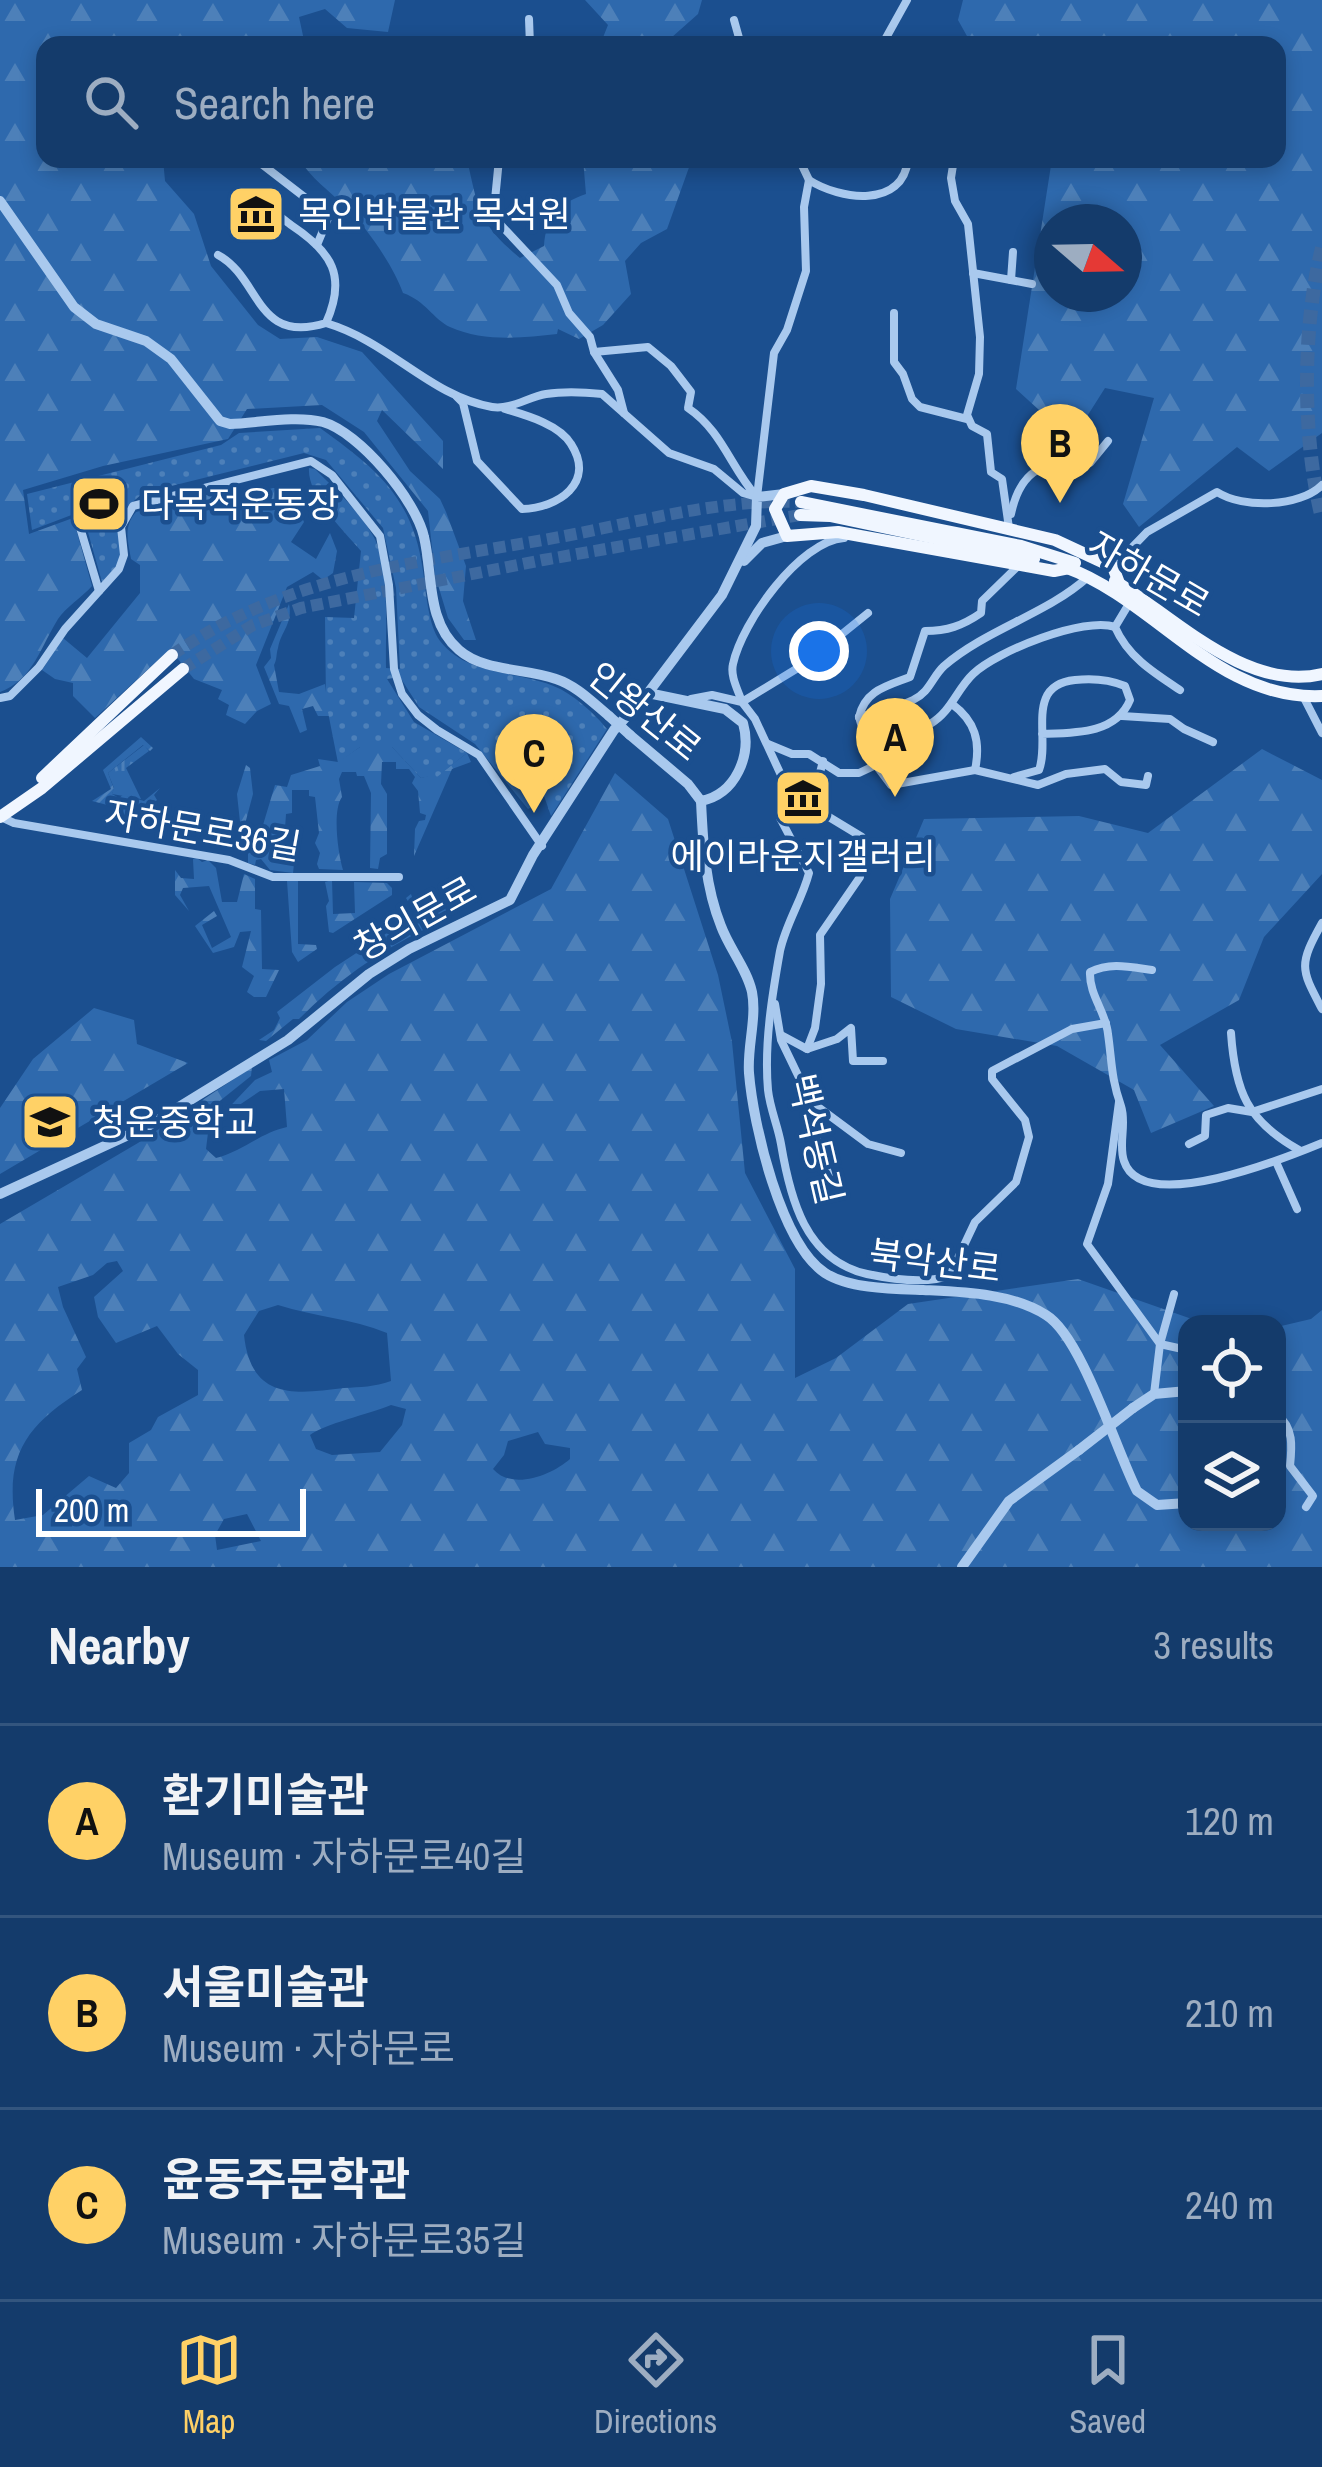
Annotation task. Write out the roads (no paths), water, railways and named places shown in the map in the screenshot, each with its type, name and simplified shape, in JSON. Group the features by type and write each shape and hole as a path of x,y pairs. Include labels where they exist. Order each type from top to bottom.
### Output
{"main road":[{"path":"1069,568 1054,571 838,532 787,536 775,509 784,494 826,488 1010,526 1113,567 1119,583"},
{"name":"자하문로","path":"1322,674 1271,674 1245,663 1119,583 1082,565 1021,546 801,509 1069,568 1131,601 1171,635 1226,671 1269,688 1322,696"},
{"path":"0,814 172,655"},
{"path":"0,814 42,788 183,669"}],"street":[{"path":"887,36 907,0"},
{"path":"530,19 530,36"},
{"path":"734,20 738,36"},
{"path":"267,168 329,216 316,245"},
{"path":"498,168 494,210 499,223 557,286 569,314 590,338 593,352 618,391 624,414"},
{"path":"803,168 809,180 827,192 872,197 894,188 908,168"},
{"path":"953,168 955,201 968,224 980,337 979,374 969,419 987,434 991,472 1002,479 1010,526"},
{"path":"757,497 774,353 788,330 806,271 804,207 809,180"},
{"name":"인왕산로","path":"0,201 74,307 96,324 146,340 171,358 220,421 313,420 329,424 375,459 417,514 433,603 459,650 499,667 562,681 688,784 701,801"},
{"path":"249,201 264,203 316,245 335,272 337,298 326,323"},
{"path":"1011,280 1013,252"},
{"path":"218,255 232,263 270,318 302,328 326,323 371,340 456,395 463,403 477,461 522,509 554,506 565,499 577,465 572,445 561,433 527,415 456,395"},
{"path":"973,273 1032,284"},
{"path":"894,313 893,362 903,374 911,399 920,407 969,419"},
{"path":"593,352 648,347 671,366 691,392 688,408 724,442 733,464 757,497"},
{"path":"503,408 547,394 602,394 669,453 714,470 743,493 757,497 784,494"},
{"path":"1010,526 1017,487 1026,478 1056,461 1090,463 1108,441"},
{"path":"0,698 10,696 39,667 123,562 121,526 139,502 303,461 319,464 380,536 389,585 394,669 402,694 418,715 479,755 542,846"},
{"path":"1113,567 1147,532 1217,492 1228,500 1271,502 1304,498 1322,485"},
{"name":"창의문로","path":"0,1194 148,1126 288,1040 369,974 510,900 614,730 712,610 756,526 757,497"},
{"path":"76,514 99,592"},
{"path":"736,566 762,543 787,536"},
{"path":"742,701 733,664 758,611 773,590 825,541 843,538 1015,563"},
{"path":"1015,563 982,601 977,616 949,631 925,631 910,677 874,690 862,703 860,717 873,765 892,785 975,770 1037,785 1066,774 1105,769 1121,782 1146,784 1148,776"},
{"path":"860,717 916,699 942,667 1072,592 1090,576"},
{"path":"1115,627 1131,601"},
{"path":"684,700 712,695 742,701 806,663 868,613"},
{"path":"866,742 922,728 952,704 974,673 990,662 1081,626 1104,623 1115,627 1138,660 1180,690"},
{"path":"1001,778 1039,770 1043,699 1064,681 1110,680 1125,686 1130,700 1120,716 1094,730 1042,734"},
{"path":"648,693 725,709 735,713 746,730 745,755 737,776 718,796 701,801"},
{"path":"1303,696 1322,733"},
{"name":"백석동길","path":"742,701 767,743 784,792 780,818 809,873 786,929 767,1052 768,1090 796,1214 832,1258 847,1268 912,1279 950,1275 975,1222 1009,1192 1022,1171 1029,1137 1025,1120 992,1079 992,1071 1072,1029 1106,1024"},
{"path":"952,704 969,716 976,734 975,770"},
{"path":"1120,716 1170,718 1184,730 1213,742"},
{"path":"767,743 823,761 839,773 859,773 873,765"},
{"path":"807,1049 821,984 820,935 860,877 863,856 862,837 824,814 814,796 823,761"},
{"name":"북악산로","path":"701,801 703,856 713,900 753,995 749,1073 756,1112 783,1216 807,1255 839,1279 997,1297 1048,1316 1070,1339 1137,1491 1157,1504 1178,1503"},
{"name":"자하문로36길","path":"0,814 14,823 229,860 273,877 399,878"},
{"path":"1322,923 1304,966 1304,979 1322,1009"},
{"path":"1152,970 1120,965 1090,972 1106,1024 1113,1089 1124,1115 1124,1162 1145,1181 1179,1185 1276,1164 1322,1143"},
{"path":"774,997 780,1034 809,1100 830,1179"},
{"path":"780,1034 807,1049 837,1039 850,1028 854,1061 883,1061"},
{"path":"1231,1033 1234,1069 1252,1112 1268,1133 1300,1150"},
{"path":"1189,1144 1205,1136 1207,1115 1228,1108 1252,1112 1322,1089"},
{"path":"809,1100 868,1144 901,1153"},
{"path":"1119,1101 1108,1184 1087,1244 1160,1344 1178,1348"},
{"path":"1276,1164 1297,1210"},
{"path":"1154,1394 1160,1344 1174,1294"},
{"path":"962,1567 1009,1501 1154,1394 1178,1392"},
{"path":"1285,1423 1292,1440 1290,1466 1312,1496 1306,1507"}],"tunnel":[{"path":"1322,248 1311,313 1307,383 1311,453 1322,518"},
{"path":"172,655 264,605 361,574 682,512 801,502"},
{"path":"183,669 253,625 301,608 800,515"}],"place":[{"name":"목인박물관 목석원","path":"256,214"},
{"name":"서울미술관","path":"1060,503"},
{"name":"다목적운동장","path":"99,504"},
{"name":"환기미술관","path":"895,797"},
{"name":"에이라운지갤러리","path":"803,798"},
{"name":"윤동주문학관","path":"534,813"},
{"name":"청운중학교","path":"50,1122"}]}
